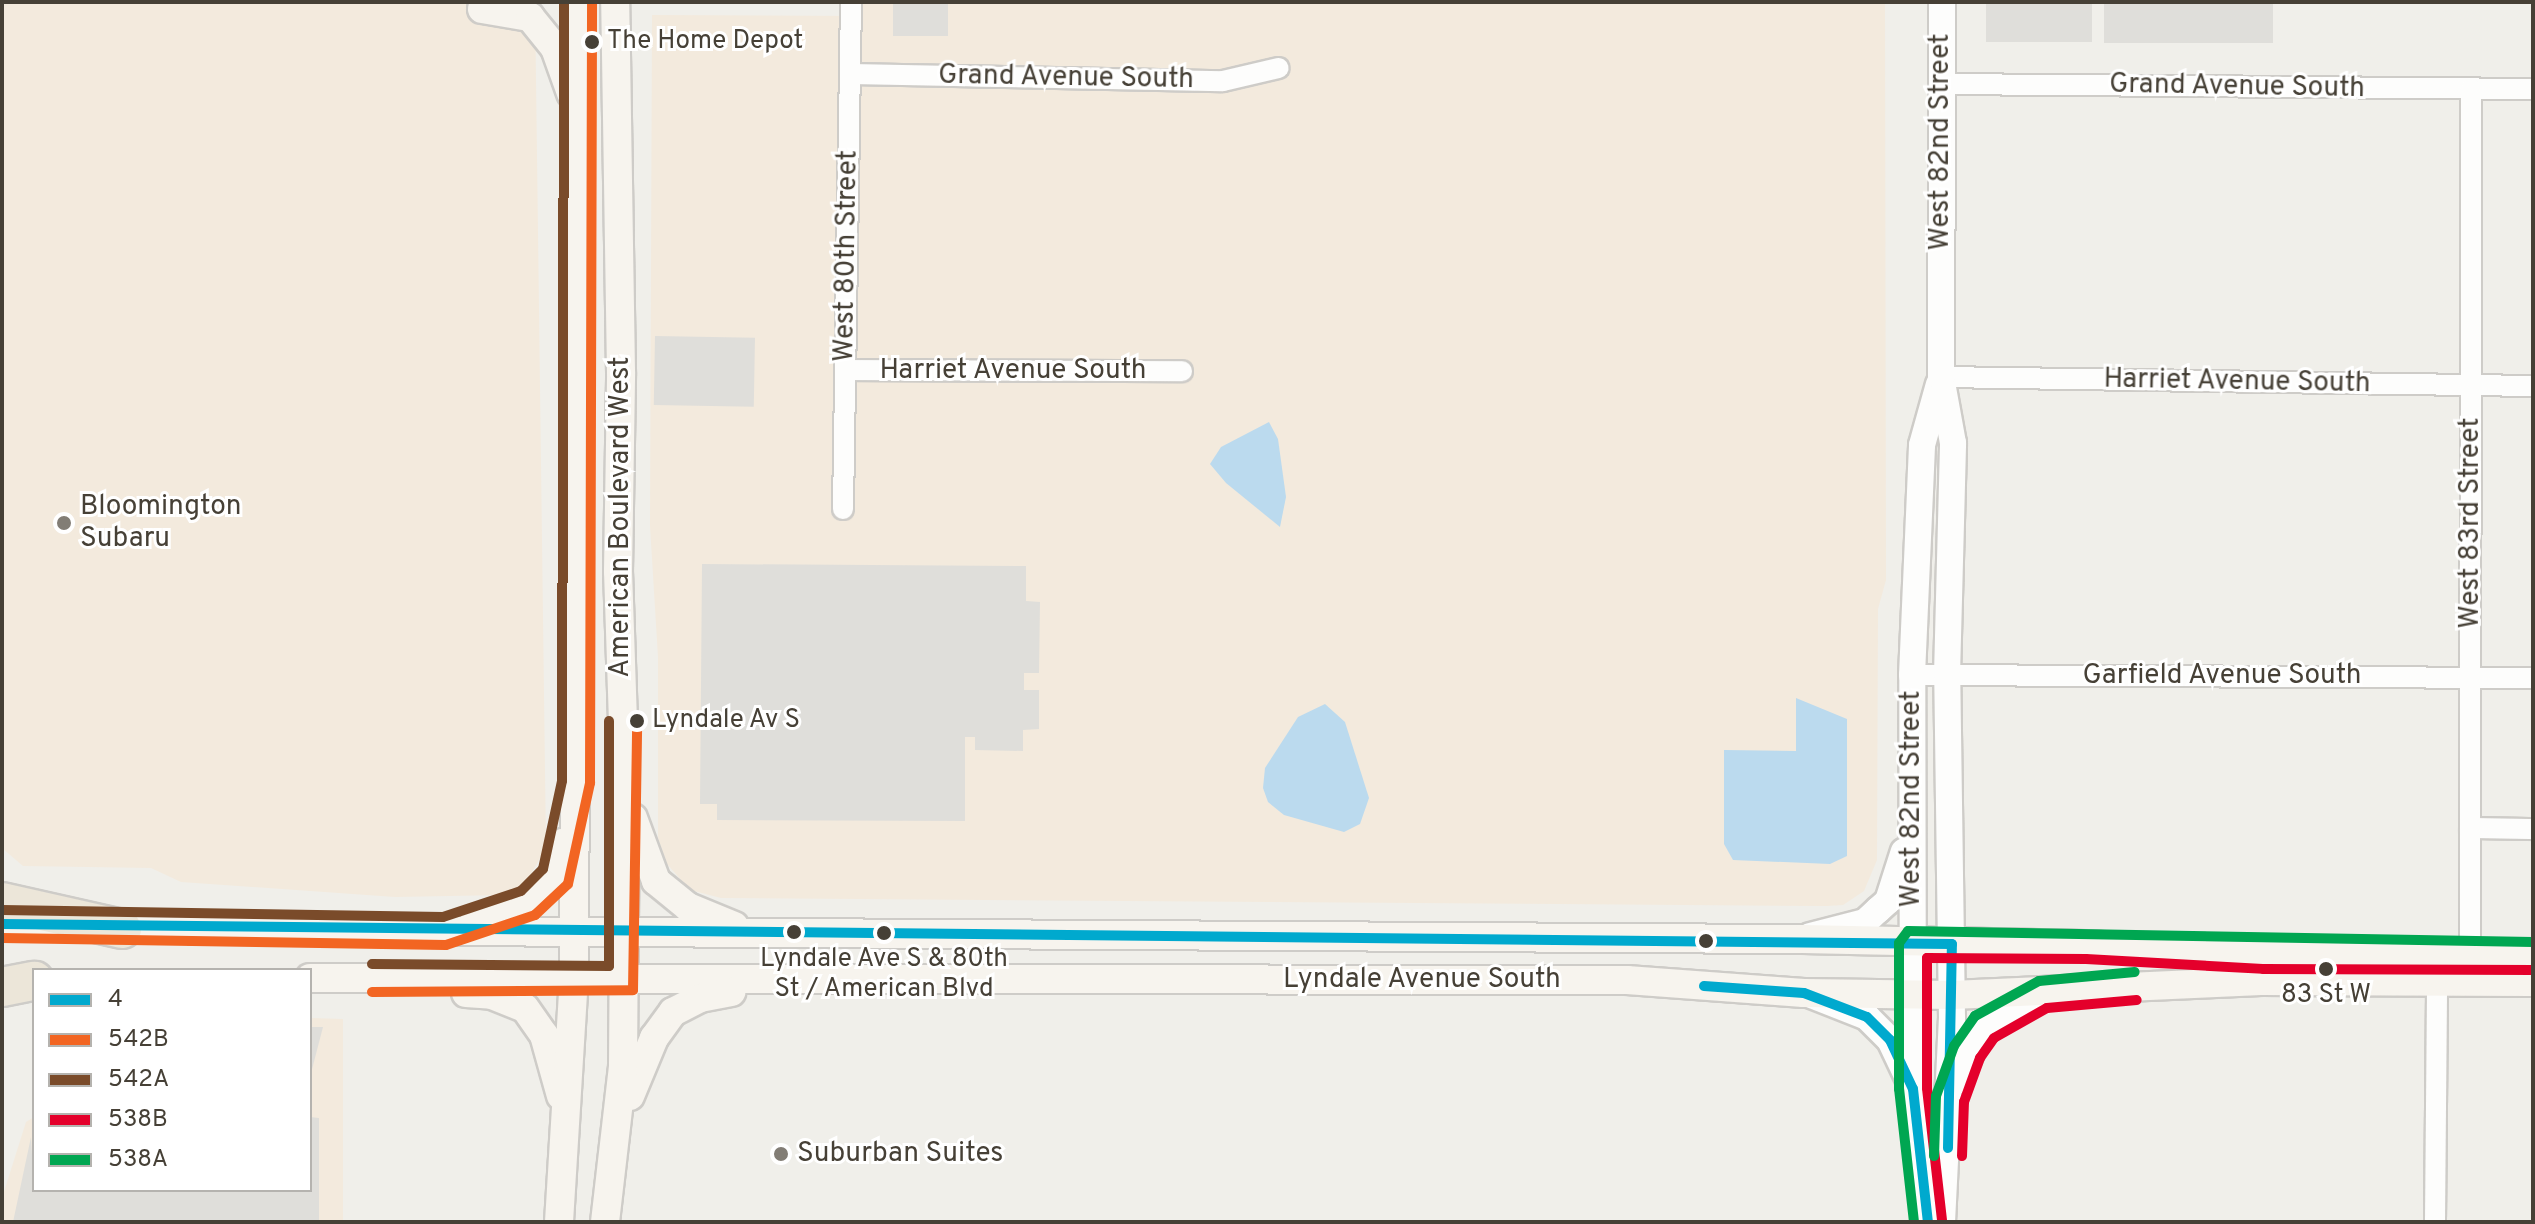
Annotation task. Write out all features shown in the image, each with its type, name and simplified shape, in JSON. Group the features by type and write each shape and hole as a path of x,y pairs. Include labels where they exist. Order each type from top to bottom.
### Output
{"highway":[{"path":"2,902 122,929"},
{"path":"2,987 32,981"}],"main road":[{"name":"American Boulevard West","path":"559,1222 574,980 578,2"},
{"name":"American Boulevard West","path":"605,1222 618,1127 623,980 625,782 618,571 621,372 619,3"},
{"path":"482,9 530,17 555,48 577,113"},
{"path":"625,782 640,848 656,881 688,907 746,931"},
{"path":"445,931 528,903 556,876 576,783"},
{"name":"Lyndale Avenue South","path":"2,924 122,929 1803,939 2470,957 2533,956"},
{"path":"2,975 32,975"},
{"name":"Lyndale Avenue South","path":"312,978 1627,980 1804,993 1952,995 2043,994 2261,981 2533,982"},
{"path":"411,979 453,992 492,995 525,1008 544,1035 558,1075 566,1139"},
{"path":"618,1127 642,1065 673,1012 754,980"}],"street":[{"name":"West 80th Street","path":"843,509 851,2"},
{"name":"West 82nd Street","path":"1942,2 1941,377 1953,443 1947,675 1952,995 1950,1099 1942,1222"},
{"name":"Grand Avenue South","path":"851,74 1223,81 1279,68"},
{"name":"Grand Avenue South","path":"1941,84 2533,89"},
{"name":"West 83rd Street","path":"2470,957 2471,89"},
{"name":"Harriet Avenue South","path":"845,370 1182,371"},
{"name":"West 82nd Street","path":"1928,1222 1913,1089 1912,675 1922,445 1941,377"},
{"name":"Harriet Avenue South","path":"1941,377 2533,386"},
{"name":"Garfield Avenue South","path":"1912,675 2533,678"},
{"path":"1803,939 1865,922 1888,901 1913,812"},
{"path":"2470,828 2533,829"},
{"path":"2435,1222 2437,982"},
{"path":"1804,993 1867,1017 1890,1040 1913,1089"},
{"path":"1950,1099 1967,1052 1984,1027 2043,994"}],"shaded area":[{"path":"2,2 535,2 546,848 525,884 503,895 395,897 181,882 151,868 23,866 2,848"},
{"path":"863,2 1885,2 1886,580 1878,609 1877,860 1864,891 1843,905 1827,906 721,898 690,890 667,864 658,838 658,657 650,526 652,15 862,16"},
{"path":"893,2 948,2 948,36 893,36"},
{"path":"1986,2 2092,2 2092,42 1986,42"},
{"path":"2104,2 2273,2 2273,43 2104,43"},
{"path":"655,336 755,338 754,407 654,405"},
{"path":"702,564 1026,566 1026,601 1040,602 1039,673 1024,673 1024,690 1039,690 1039,729 1023,730 1023,751 975,750 975,737 965,737 965,821 717,820 717,804 700,804"},
{"path":"312,1018 343,1019 343,1222 2,1222 2,1198 26,1122 32,1118 32,1192 312,1192"},
{"path":"312,1027 323,1027 312,1069"},
{"path":"312,1117 319,1118 319,1222 13,1222 31,1137 32,1192 312,1192"}],"water":[{"path":"1269,422 1278,439 1286,497 1280,527 1226,483 1210,464 1221,447"},
{"path":"1796,698 1847,719 1847,856 1830,864 1733,860 1724,844 1724,750 1796,751"},
{"path":"1325,704 1345,722 1369,798 1360,824 1344,832 1284,815 1268,802 1263,788 1265,768 1298,717"}],"transit line":[{"name":"542A","path":"2,910 443,917 521,891 543,869 562,781 564,2"},
{"name":"542B","path":"2,938 446,945 535,915 568,884 590,783 592,2"},
{"name":"542A","path":"372,964 609,966 609,721"},
{"name":"542B","path":"372,992 633,990 637,721"},
{"name":"4","path":"2,924 1952,944"},
{"name":"538A","path":"1914,1222 1899,1089 1899,943 1908,931 2533,942"},
{"name":"4","path":"1948,1148 1952,944"},
{"name":"538B","path":"1942,1220 1927,1088 1927,958 2086,959 2263,969 2533,970"},
{"name":"538A","path":"1934,1156 1936,1096 1954,1046 1975,1016 2039,981 2135,972"},
{"name":"4","path":"1704,986 1804,993 1867,1017 1890,1040 1913,1089 1928,1222"},
{"name":"538B","path":"1962,1156 1964,1102 1980,1058 1994,1038 2047,1008 2137,1000"}],"place":[{"name":"The Home Depot","path":"592,42"},
{"name":"Bloomington Subaru","path":"64,523"},
{"name":"Lyndale Av S","path":"637,721"},
{"name":"Lyndale Ave S & 80th St / American Blvd","path":"884,933"},
{"name":"83 St W","path":"2326,969"},
{"name":"Suburban Suites","path":"781,1154"}]}
